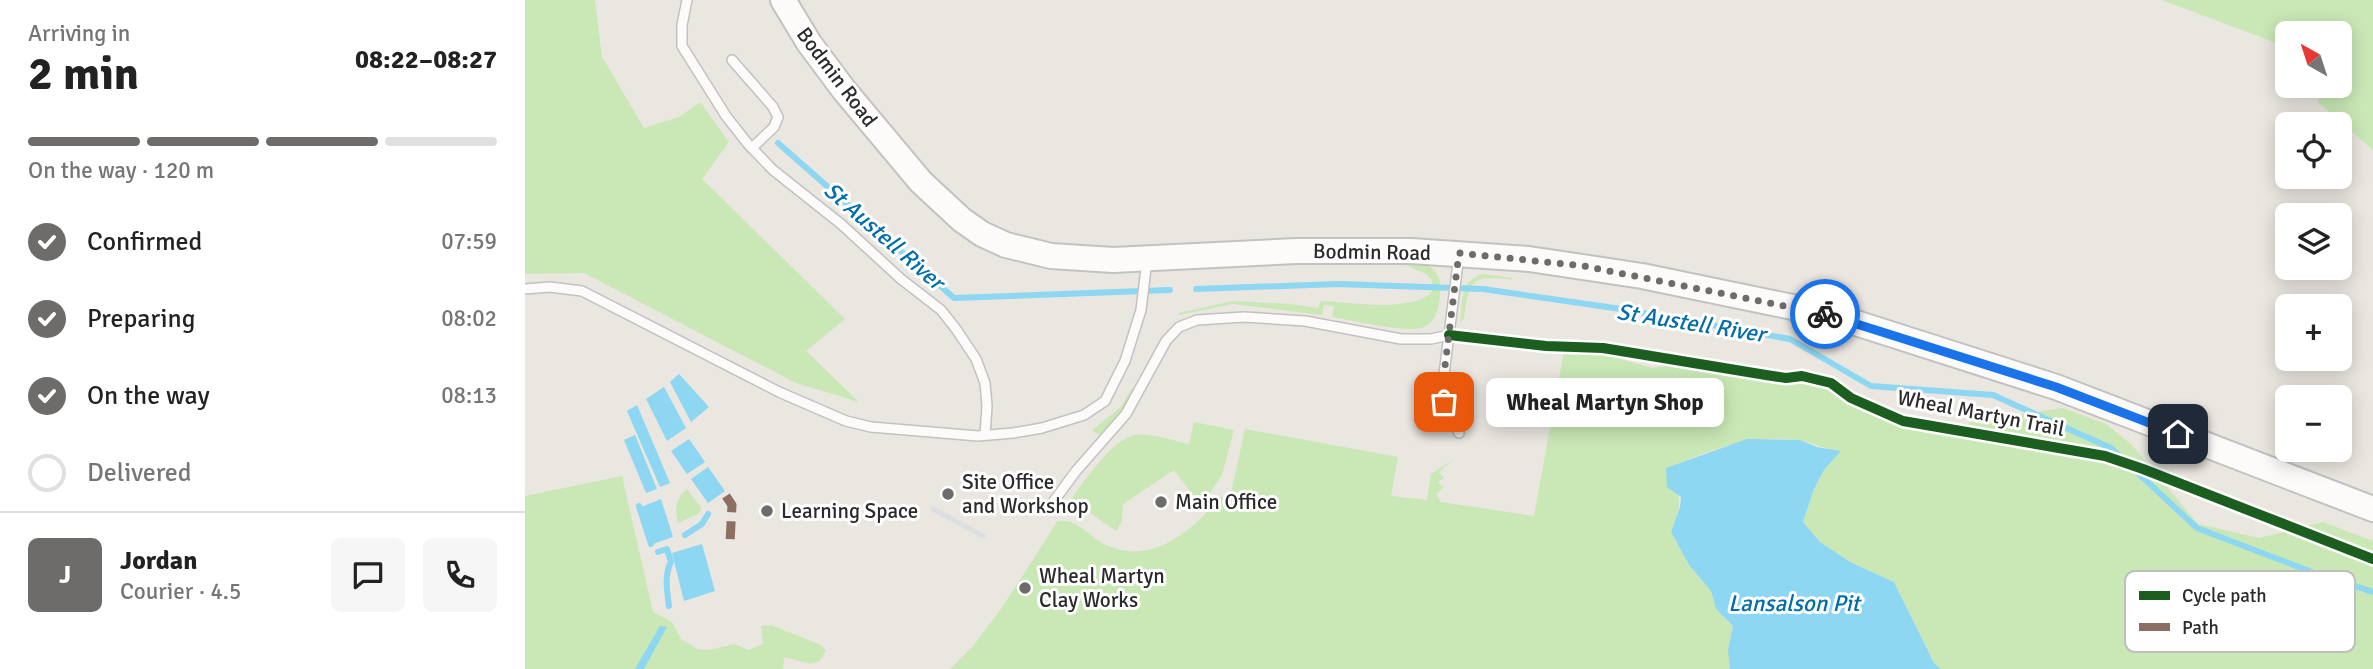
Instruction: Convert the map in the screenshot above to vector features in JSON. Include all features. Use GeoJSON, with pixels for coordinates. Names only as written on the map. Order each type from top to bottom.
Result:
{"type":"FeatureCollection","features":[{"type":"Feature","properties":{"kind":"main road","name":"Bodmin Road"},"geometry":{"type":"LineString","coordinates":[[783,0],[809,43],[874,128],[921,182],[962,220],[982,234],[1027,251],[1146,268],[1347,250],[1458,261],[1584,266],[1831,315],[2056,387],[2373,509]]}},
{"type":"Feature","properties":{"kind":"lane"},"geometry":{"type":"LineString","coordinates":[[687,0],[682,24],[682,46],[726,116],[752,148],[773,170],[842,224],[901,279],[941,310],[956,329],[976,359],[985,383],[985,435]]}},
{"type":"Feature","properties":{"kind":"lane"},"geometry":{"type":"LineString","coordinates":[[732,60],[773,107],[778,117],[774,127],[752,148]]}},
{"type":"Feature","properties":{"kind":"lane"},"geometry":{"type":"LineString","coordinates":[[1458,261],[1442,390],[1444,402],[1459,433]]}},
{"type":"Feature","properties":{"kind":"lane"},"geometry":{"type":"LineString","coordinates":[[525,289],[550,287],[582,291],[779,392],[846,421],[871,428],[985,435],[1042,428],[1084,415],[1105,401],[1125,361],[1142,310],[1146,268]]}},
{"type":"Feature","properties":{"kind":"lane"},"geometry":{"type":"LineString","coordinates":[[1051,505],[1076,471],[1126,414],[1166,341],[1179,327],[1197,320],[1244,317],[1305,321],[1401,339],[1431,339],[1449,335]]}},
{"type":"Feature","properties":{"kind":"green space"},"geometry":{"type":"Polygon","coordinates":[[[525,0],[595,0],[602,57],[644,128],[679,117],[700,102],[729,142],[702,179],[845,319],[806,351],[859,402],[796,383],[584,273],[525,274],[525,0]]]}},
{"type":"Feature","properties":{"kind":"green space"},"geometry":{"type":"Polygon","coordinates":[[[2162,0],[2373,0],[2373,150],[2352,132],[2352,112],[2329,112],[2318,102],[2319,98],[2352,98],[2352,21],[2275,21],[2275,42],[2162,0]]]}},
{"type":"Feature","properties":{"kind":"green space"},"geometry":{"type":"Polygon","coordinates":[[[1399,262],[1429,266],[1439,279],[1438,309],[1432,321],[1424,327],[1393,328],[1332,317],[1334,306],[1324,305],[1322,315],[1233,304],[1179,315],[1233,301],[1318,308],[1321,301],[1379,305],[1410,302],[1432,292],[1432,280],[1426,274],[1399,262]]]}},
{"type":"Feature","properties":{"kind":"green space"},"geometry":{"type":"Polygon","coordinates":[[[1483,274],[1512,280],[1488,278],[1475,283],[1468,296],[1464,319],[1460,322],[1466,287],[1475,277],[1483,274]]]}},
{"type":"Feature","properties":{"kind":"green space"},"geometry":{"type":"Polygon","coordinates":[[[1564,351],[1611,356],[1652,368],[1689,362],[1766,375],[1802,376],[1831,383],[1903,421],[1956,428],[1975,421],[2063,408],[2106,424],[2132,445],[2198,524],[2259,538],[2323,522],[2373,541],[2373,669],[1941,669],[1934,663],[1894,582],[1852,563],[1820,542],[1803,522],[1814,489],[1824,470],[1840,452],[1803,441],[1763,439],[1730,445],[1666,469],[1679,500],[1671,533],[1689,565],[1711,591],[1716,609],[1733,626],[1729,650],[1730,669],[950,669],[973,646],[1001,609],[1057,522],[1069,521],[1104,544],[1121,550],[1138,551],[1169,542],[1197,522],[1220,497],[1230,497],[1245,429],[1398,457],[1391,496],[1427,500],[1431,474],[1454,459],[1439,472],[1444,478],[1438,482],[1443,488],[1436,494],[1441,502],[1534,516],[1564,351]]]}},
{"type":"Feature","properties":{"kind":"green space"},"geometry":{"type":"Polygon","coordinates":[[[1131,389],[1134,389],[1131,403],[1117,421],[1101,436],[1092,430],[1121,407],[1131,389]]]}},
{"type":"Feature","properties":{"kind":"green space"},"geometry":{"type":"Polygon","coordinates":[[[1194,422],[1234,430],[1222,475],[1201,506],[1174,470],[1123,504],[1122,521],[1116,531],[1089,512],[1068,505],[1098,464],[1117,444],[1135,435],[1148,435],[1189,444],[1194,422]]]}},
{"type":"Feature","properties":{"kind":"green space"},"geometry":{"type":"Polygon","coordinates":[[[622,476],[653,612],[672,622],[681,639],[698,649],[710,650],[734,644],[749,650],[763,644],[761,626],[771,625],[821,645],[826,650],[820,661],[810,664],[784,657],[783,669],[525,669],[525,496],[622,476]]]}},
{"type":"Feature","properties":{"kind":"green space"},"geometry":{"type":"Polygon","coordinates":[[[687,489],[702,509],[698,514],[678,523],[677,504],[687,489]]]}},
{"type":"Feature","properties":{"kind":"water"},"geometry":{"type":"Polygon","coordinates":[[[679,374],[709,407],[691,422],[670,382],[679,374]]]}},
{"type":"Feature","properties":{"kind":"water"},"geometry":{"type":"Polygon","coordinates":[[[664,387],[686,428],[667,441],[646,399],[664,387]]]}},
{"type":"Feature","properties":{"kind":"water"},"geometry":{"type":"Polygon","coordinates":[[[637,405],[670,483],[660,487],[627,411],[637,405]]]}},
{"type":"Feature","properties":{"kind":"water"},"geometry":{"type":"Polygon","coordinates":[[[635,435],[657,489],[646,493],[624,440],[635,435]]]}},
{"type":"Feature","properties":{"kind":"water"},"geometry":{"type":"Polygon","coordinates":[[[689,439],[705,462],[687,474],[671,451],[689,439]]]}},
{"type":"Feature","properties":{"kind":"water","name":"Lansalson Pit"},"geometry":{"type":"Polygon","coordinates":[[[1747,439],[1800,440],[1817,447],[1841,451],[1824,470],[1814,489],[1803,522],[1820,542],[1852,563],[1894,582],[1934,663],[1941,669],[1730,669],[1728,650],[1733,626],[1716,609],[1711,591],[1689,565],[1671,532],[1681,497],[1667,487],[1666,468],[1747,439]]]}},
{"type":"Feature","properties":{"kind":"water"},"geometry":{"type":"Polygon","coordinates":[[[708,467],[725,491],[708,503],[691,479],[708,467]]]}},
{"type":"Feature","properties":{"kind":"water"},"geometry":{"type":"Polygon","coordinates":[[[661,499],[673,537],[653,544],[641,507],[661,499]]]}},
{"type":"Feature","properties":{"kind":"water"},"geometry":{"type":"Polygon","coordinates":[[[702,544],[715,591],[684,601],[672,553],[702,544]]]}},
{"type":"Feature","properties":{"kind":"water"},"geometry":{"type":"Polygon","coordinates":[[[660,626],[667,627],[644,669],[635,669],[660,626]]]}},
{"type":"Feature","properties":{"kind":"waterway","name":"St Austell River"},"geometry":{"type":"LineString","coordinates":[[778,143],[954,298],[1170,290]]}},
{"type":"Feature","properties":{"kind":"waterway","name":"St Austell River"},"geometry":{"type":"LineString","coordinates":[[1196,289],[1338,284],[1483,289],[1621,309],[1790,339],[1871,386],[1993,395],[2111,448],[2197,528],[2309,571]]}},
{"type":"Feature","properties":{"kind":"waterway"},"geometry":{"type":"LineString","coordinates":[[639,506],[651,544]]}},
{"type":"Feature","properties":{"kind":"waterway"},"geometry":{"type":"LineString","coordinates":[[685,535],[702,524],[708,514]]}},
{"type":"Feature","properties":{"kind":"waterway"},"geometry":{"type":"LineString","coordinates":[[658,552],[667,549],[671,562],[667,578],[669,606]]}},
{"type":"Feature","properties":{"kind":"waterway","name":"St Austell River"},"geometry":{"type":"LineString","coordinates":[[2355,586],[2373,592]]}},
{"type":"Feature","properties":{"kind":"railway"},"geometry":{"type":"LineString","coordinates":[[933,509],[983,536]]}},
{"type":"Feature","properties":{"kind":"marked path"},"geometry":{"type":"LineString","coordinates":[[726,496],[732,505],[730,543],[733,544]]}},
{"type":"Feature","properties":{"kind":"cycle path","name":"Wheal Martyn Trail"},"geometry":{"type":"LineString","coordinates":[[1449,335],[1546,346],[1603,348],[1786,378],[1802,376],[1831,383],[1851,398],[1903,421],[2105,456],[2373,559]]}},
{"type":"Feature","properties":{"kind":"way so far"},"geometry":{"type":"LineString","coordinates":[[1444,402],[1442,390],[1459,253],[1584,266],[1825,314]]}},
{"type":"Feature","properties":{"kind":"place","name":"Wheal Martyn Shop"},"geometry":{"type":"Point","coordinates":[1444,402]}},
{"type":"Feature","properties":{"kind":"place","name":"Site Office and Workshop"},"geometry":{"type":"Point","coordinates":[948,494]}},
{"type":"Feature","properties":{"kind":"place","name":"Main Office"},"geometry":{"type":"Point","coordinates":[1161,502]}},
{"type":"Feature","properties":{"kind":"place","name":"Learning Space"},"geometry":{"type":"Point","coordinates":[767,511]}},
{"type":"Feature","properties":{"kind":"place","name":"Wheal Martyn Clay Works"},"geometry":{"type":"Point","coordinates":[1025,588]}},
{"type":"Feature","properties":{"kind":"route"},"geometry":{"type":"LineString","coordinates":[[1825,314],[2056,387],[2178,434]]}}]}
